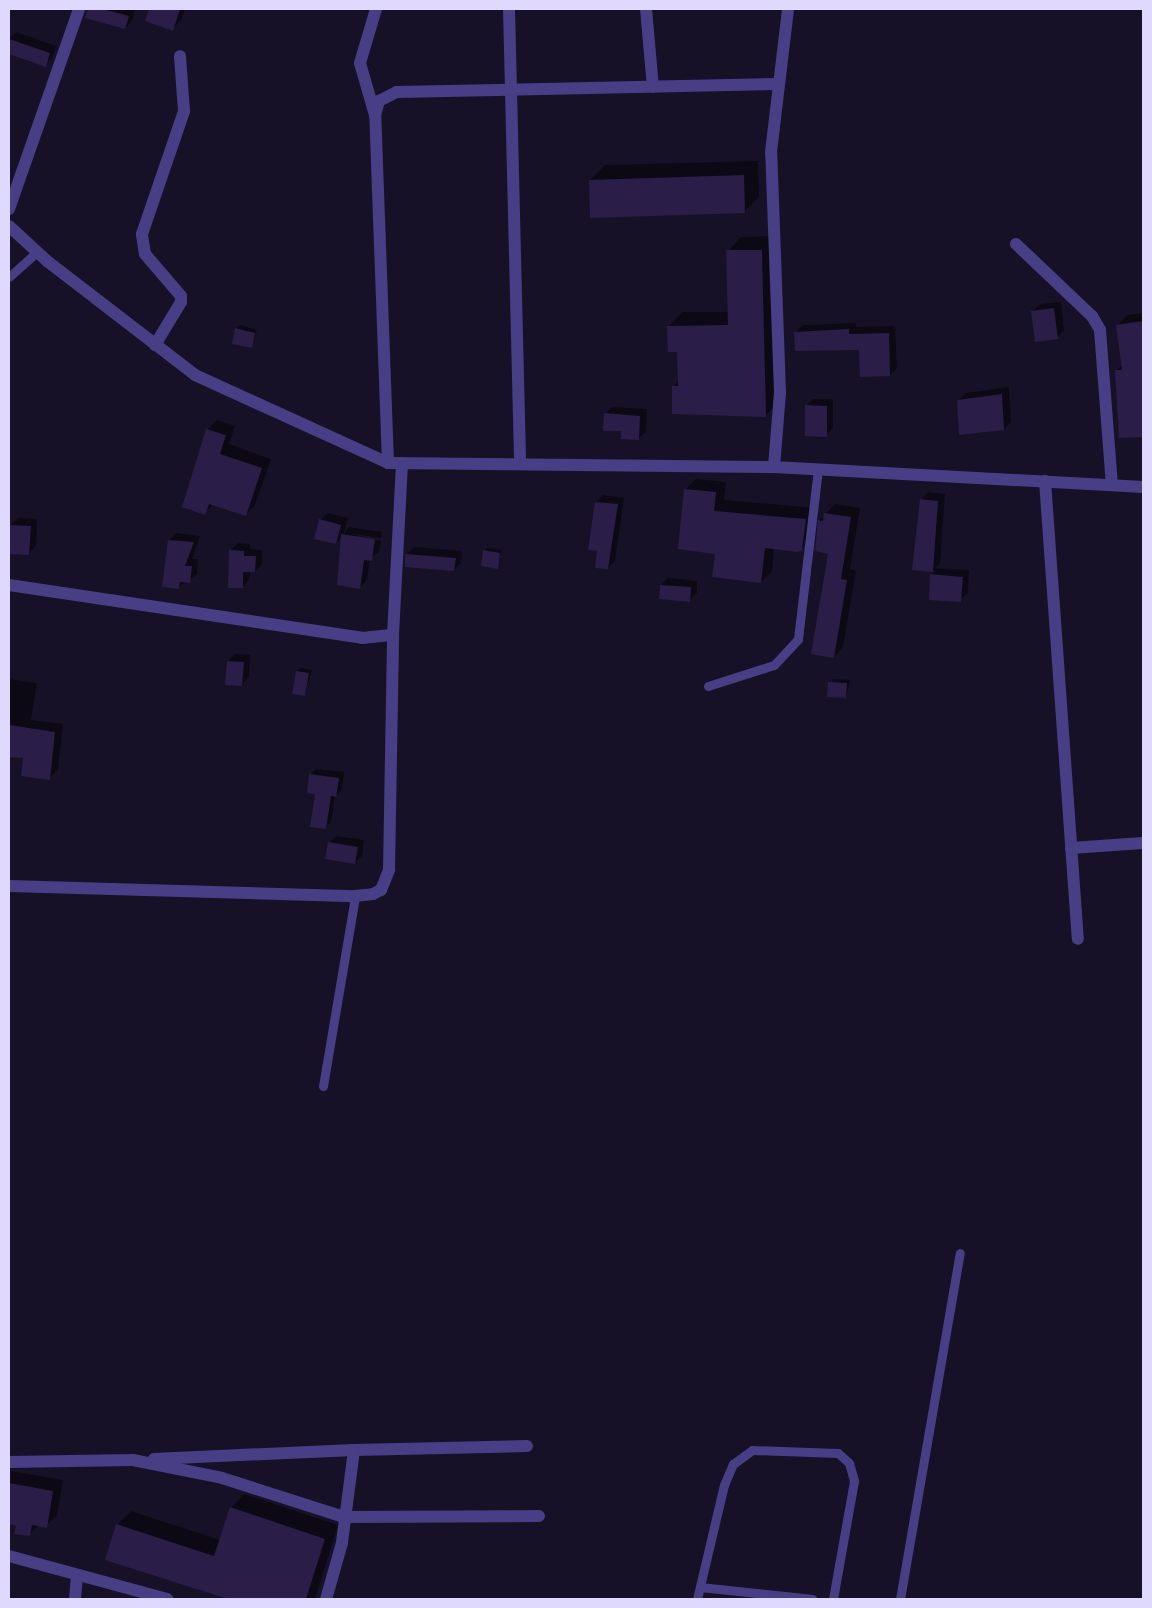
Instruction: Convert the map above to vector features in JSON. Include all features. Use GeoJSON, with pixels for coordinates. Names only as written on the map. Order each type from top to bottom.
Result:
{"type":"FeatureCollection","features":[{"type":"Feature","properties":{"kind":"street"},"geometry":{"type":"LineString","coordinates":[[9,208],[79,9]]}},
{"type":"Feature","properties":{"kind":"street"},"geometry":{"type":"LineString","coordinates":[[376,9],[360,63],[375,115],[388,463]]}},
{"type":"Feature","properties":{"kind":"street"},"geometry":{"type":"LineString","coordinates":[[508,9],[513,92],[520,464]]}},
{"type":"Feature","properties":{"kind":"street"},"geometry":{"type":"LineString","coordinates":[[646,9],[653,87]]}},
{"type":"Feature","properties":{"kind":"street"},"geometry":{"type":"LineString","coordinates":[[774,467],[780,392],[771,152],[788,9]]}},
{"type":"Feature","properties":{"kind":"street"},"geometry":{"type":"LineString","coordinates":[[155,345],[181,302],[181,296],[145,254],[142,234],[184,111],[180,56]]}},
{"type":"Feature","properties":{"kind":"street"},"geometry":{"type":"LineString","coordinates":[[375,115],[379,101],[397,92],[513,92],[779,84]]}},
{"type":"Feature","properties":{"kind":"street"},"geometry":{"type":"LineString","coordinates":[[9,226],[37,252],[195,375],[388,463],[818,468],[1143,487]]}},
{"type":"Feature","properties":{"kind":"street"},"geometry":{"type":"LineString","coordinates":[[1016,244],[1092,316],[1100,330],[1112,485]]}},
{"type":"Feature","properties":{"kind":"street"},"geometry":{"type":"LineString","coordinates":[[9,886],[354,896],[373,894],[381,890],[389,870],[393,635],[402,463]]}},
{"type":"Feature","properties":{"kind":"street"},"geometry":{"type":"LineString","coordinates":[[1045,481],[1078,939]]}},
{"type":"Feature","properties":{"kind":"street"},"geometry":{"type":"LineString","coordinates":[[9,585],[362,638],[393,635]]}},
{"type":"Feature","properties":{"kind":"street"},"geometry":{"type":"LineString","coordinates":[[1072,848],[1143,843]]}},
{"type":"Feature","properties":{"kind":"street"},"geometry":{"type":"LineString","coordinates":[[9,1462],[133,1460],[354,1450],[527,1446]]}},
{"type":"Feature","properties":{"kind":"street"},"geometry":{"type":"LineString","coordinates":[[326,1599],[342,1543],[354,1450]]}},
{"type":"Feature","properties":{"kind":"street"},"geometry":{"type":"LineString","coordinates":[[133,1460],[222,1478],[344,1517],[539,1516]]}},
{"type":"Feature","properties":{"kind":"street"},"geometry":{"type":"LineString","coordinates":[[9,1556],[167,1599]]}},
{"type":"Feature","properties":{"kind":"street"},"geometry":{"type":"LineString","coordinates":[[75,1599],[77,1576]]}},
{"type":"Feature","properties":{"kind":"lane"},"geometry":{"type":"LineString","coordinates":[[9,277],[37,252]]}},
{"type":"Feature","properties":{"kind":"lane"},"geometry":{"type":"LineString","coordinates":[[708,686],[774,665],[798,639],[818,468]]}},
{"type":"Feature","properties":{"kind":"lane"},"geometry":{"type":"LineString","coordinates":[[324,1086],[354,896]]}},
{"type":"Feature","properties":{"kind":"lane"},"geometry":{"type":"LineString","coordinates":[[900,1599],[960,1253]]}},
{"type":"Feature","properties":{"kind":"lane"},"geometry":{"type":"LineString","coordinates":[[697,1599],[724,1485],[733,1464],[752,1450],[838,1454],[849,1463],[854,1481],[833,1599]]}},
{"type":"Feature","properties":{"kind":"lane"},"geometry":{"type":"LineString","coordinates":[[700,1587],[812,1599]]}},
{"type":"Feature","properties":{"kind":"building"},"geometry":{"type":"Polygon","coordinates":[[[87,9],[102,9],[129,16],[125,29],[85,18],[87,9]]]}},
{"type":"Feature","properties":{"kind":"building"},"geometry":{"type":"Polygon","coordinates":[[[149,9],[180,9],[173,31],[145,21],[149,9]]]}},
{"type":"Feature","properties":{"kind":"building"},"geometry":{"type":"Polygon","coordinates":[[[9,39],[50,53],[46,67],[9,54],[9,39]]]}},
{"type":"Feature","properties":{"kind":"building"},"geometry":{"type":"Polygon","coordinates":[[[744,175],[745,213],[590,218],[589,180],[744,175]]]}},
{"type":"Feature","properties":{"kind":"building"},"geometry":{"type":"Polygon","coordinates":[[[726,250],[762,250],[766,417],[672,414],[672,386],[678,386],[677,352],[668,352],[667,326],[728,325],[726,250]]]}},
{"type":"Feature","properties":{"kind":"building"},"geometry":{"type":"Polygon","coordinates":[[[1054,308],[1058,339],[1035,342],[1031,311],[1054,308]]]}},
{"type":"Feature","properties":{"kind":"building"},"geometry":{"type":"Polygon","coordinates":[[[1143,321],[1143,437],[1119,438],[1115,370],[1122,370],[1116,325],[1143,321]]]}},
{"type":"Feature","properties":{"kind":"building"},"geometry":{"type":"Polygon","coordinates":[[[235,328],[255,333],[252,348],[232,344],[235,328]]]}},
{"type":"Feature","properties":{"kind":"building"},"geometry":{"type":"Polygon","coordinates":[[[849,329],[849,334],[889,333],[890,376],[860,377],[859,350],[795,351],[794,332],[849,329]]]}},
{"type":"Feature","properties":{"kind":"building"},"geometry":{"type":"Polygon","coordinates":[[[1002,394],[1004,430],[959,435],[957,400],[1002,394]]]}},
{"type":"Feature","properties":{"kind":"building"},"geometry":{"type":"Polygon","coordinates":[[[805,405],[827,406],[827,437],[805,436],[805,405]]]}},
{"type":"Feature","properties":{"kind":"building"},"geometry":{"type":"Polygon","coordinates":[[[604,413],[640,416],[639,440],[621,439],[621,431],[603,431],[604,413]]]}},
{"type":"Feature","properties":{"kind":"building"},"geometry":{"type":"Polygon","coordinates":[[[206,429],[226,435],[220,454],[262,468],[246,516],[209,504],[205,515],[182,507],[206,429]]]}},
{"type":"Feature","properties":{"kind":"building"},"geometry":{"type":"Polygon","coordinates":[[[684,489],[716,492],[714,511],[806,519],[802,550],[798,552],[765,548],[761,583],[712,577],[715,554],[678,549],[684,489]]]}},
{"type":"Feature","properties":{"kind":"building"},"geometry":{"type":"Polygon","coordinates":[[[920,499],[938,501],[933,572],[912,570],[920,499]]]}},
{"type":"Feature","properties":{"kind":"building"},"geometry":{"type":"Polygon","coordinates":[[[595,502],[618,504],[608,569],[595,568],[597,551],[588,550],[595,502]]]}},
{"type":"Feature","properties":{"kind":"building"},"geometry":{"type":"Polygon","coordinates":[[[824,513],[851,517],[841,579],[847,580],[834,658],[811,654],[828,554],[815,551],[818,520],[823,521],[824,513]]]}},
{"type":"Feature","properties":{"kind":"building"},"geometry":{"type":"Polygon","coordinates":[[[319,519],[341,525],[336,544],[314,539],[319,519]]]}},
{"type":"Feature","properties":{"kind":"building"},"geometry":{"type":"Polygon","coordinates":[[[10,525],[31,526],[29,555],[9,554],[10,525]]]}},
{"type":"Feature","properties":{"kind":"building"},"geometry":{"type":"Polygon","coordinates":[[[341,534],[375,539],[372,561],[364,560],[360,589],[337,585],[341,534]]]}},
{"type":"Feature","properties":{"kind":"building"},"geometry":{"type":"Polygon","coordinates":[[[168,540],[194,542],[185,566],[192,566],[190,583],[180,582],[179,589],[162,587],[168,540]]]}},
{"type":"Feature","properties":{"kind":"building"},"geometry":{"type":"Polygon","coordinates":[[[229,550],[244,551],[244,556],[256,556],[255,572],[243,572],[243,588],[228,588],[229,550]]]}},
{"type":"Feature","properties":{"kind":"building"},"geometry":{"type":"Polygon","coordinates":[[[483,550],[500,553],[498,569],[481,566],[483,550]]]}},
{"type":"Feature","properties":{"kind":"building"},"geometry":{"type":"Polygon","coordinates":[[[405,554],[456,558],[454,571],[405,567],[405,554]]]}},
{"type":"Feature","properties":{"kind":"building"},"geometry":{"type":"Polygon","coordinates":[[[930,574],[963,577],[961,602],[929,600],[930,574]]]}},
{"type":"Feature","properties":{"kind":"building"},"geometry":{"type":"Polygon","coordinates":[[[660,585],[691,587],[690,602],[659,599],[660,585]]]}},
{"type":"Feature","properties":{"kind":"building"},"geometry":{"type":"Polygon","coordinates":[[[227,661],[244,662],[242,686],[225,685],[227,661]]]}},
{"type":"Feature","properties":{"kind":"building"},"geometry":{"type":"Polygon","coordinates":[[[296,671],[309,673],[305,696],[292,694],[296,671]]]}},
{"type":"Feature","properties":{"kind":"building"},"geometry":{"type":"Polygon","coordinates":[[[828,682],[847,683],[846,698],[827,697],[828,682]]]}},
{"type":"Feature","properties":{"kind":"building"},"geometry":{"type":"Polygon","coordinates":[[[9,725],[55,732],[50,780],[21,776],[23,758],[9,757],[9,725]]]}},
{"type":"Feature","properties":{"kind":"building"},"geometry":{"type":"Polygon","coordinates":[[[309,774],[339,778],[336,797],[331,796],[326,829],[310,827],[315,794],[307,793],[309,774]]]}},
{"type":"Feature","properties":{"kind":"building"},"geometry":{"type":"Polygon","coordinates":[[[328,842],[358,847],[355,864],[325,859],[328,842]]]}},
{"type":"Feature","properties":{"kind":"building"},"geometry":{"type":"Polygon","coordinates":[[[9,1483],[53,1491],[47,1528],[32,1525],[30,1536],[14,1534],[16,1526],[9,1524],[9,1483]]]}},
{"type":"Feature","properties":{"kind":"building"},"geometry":{"type":"Polygon","coordinates":[[[230,1507],[325,1539],[306,1599],[228,1599],[105,1560],[116,1524],[214,1556],[230,1507]]]}}]}
